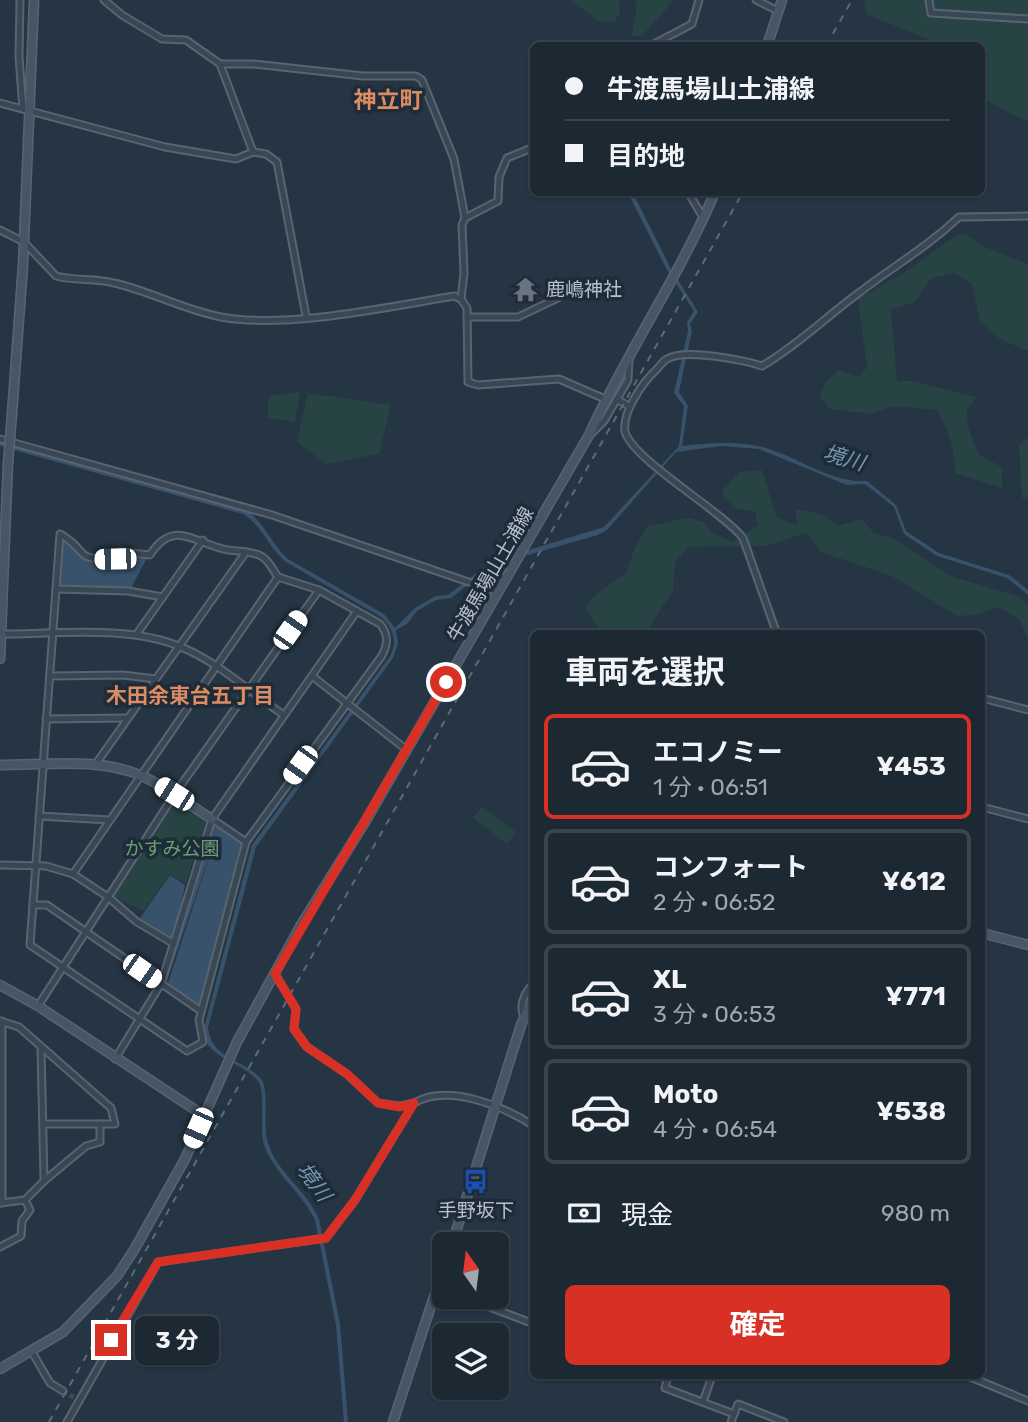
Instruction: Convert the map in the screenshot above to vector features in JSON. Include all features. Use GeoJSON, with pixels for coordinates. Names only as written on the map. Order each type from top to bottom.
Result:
{"type":"FeatureCollection","features":[{"type":"Feature","properties":{"kind":"street"},"geometry":{"type":"LineString","coordinates":[[20,0],[19,57],[26,110]]}},
{"type":"Feature","properties":{"kind":"street"},"geometry":{"type":"LineString","coordinates":[[0,659],[9,463],[24,242],[26,110],[34,0]]}},
{"type":"Feature","properties":{"kind":"street"},"geometry":{"type":"LineString","coordinates":[[104,0],[122,15],[162,39],[186,40],[220,64],[253,152]]}},
{"type":"Feature","properties":{"kind":"street"},"geometry":{"type":"LineString","coordinates":[[659,42],[692,24],[699,0]]}},
{"type":"Feature","properties":{"kind":"street"},"geometry":{"type":"LineString","coordinates":[[756,0],[778,11]]}},
{"type":"Feature","properties":{"kind":"street"},"geometry":{"type":"LineString","coordinates":[[768,42],[782,0]]}},
{"type":"Feature","properties":{"kind":"street"},"geometry":{"type":"LineString","coordinates":[[929,0],[931,13],[1028,19]]}},
{"type":"Feature","properties":{"kind":"street"},"geometry":{"type":"LineString","coordinates":[[220,64],[254,64],[363,76],[416,76],[429,90],[454,159],[465,218],[462,225],[464,273],[461,299]]}},
{"type":"Feature","properties":{"kind":"street"},"geometry":{"type":"LineString","coordinates":[[0,103],[165,146],[236,159],[253,152],[267,154],[277,162],[306,316]]}},
{"type":"Feature","properties":{"kind":"street"},"geometry":{"type":"LineString","coordinates":[[465,218],[498,201],[499,177],[507,158],[530,149]]}},
{"type":"Feature","properties":{"kind":"street"},"geometry":{"type":"LineString","coordinates":[[690,196],[704,219]]}},
{"type":"Feature","properties":{"kind":"street","name":"牛渡馬場山土浦線"},"geometry":{"type":"LineString","coordinates":[[0,1369],[32,1352],[72,1324],[117,1276],[169,1189],[237,1041],[589,435],[605,399],[704,219],[713,196]]}},
{"type":"Feature","properties":{"kind":"street"},"geometry":{"type":"LineString","coordinates":[[776,630],[743,538],[734,526],[663,474],[627,438],[625,424],[630,408],[652,374],[668,358],[680,355],[738,359],[762,366],[794,347],[859,292],[927,247],[959,217],[1028,216]]}},
{"type":"Feature","properties":{"kind":"street"},"geometry":{"type":"LineString","coordinates":[[0,230],[24,242],[55,276],[137,288],[222,317],[257,320],[306,316],[454,296],[461,299],[467,308],[467,369],[472,385],[558,379],[605,399]]}},
{"type":"Feature","properties":{"kind":"street"},"geometry":{"type":"LineString","coordinates":[[467,317],[518,317],[558,298],[553,282]]}},
{"type":"Feature","properties":{"kind":"street"},"geometry":{"type":"LineString","coordinates":[[589,435],[604,421],[628,380],[629,359]]}},
{"type":"Feature","properties":{"kind":"street"},"geometry":{"type":"LineString","coordinates":[[617,399],[630,408]]}},
{"type":"Feature","properties":{"kind":"street"},"geometry":{"type":"LineString","coordinates":[[0,439],[272,515],[498,592]]}},
{"type":"Feature","properties":{"kind":"street"},"geometry":{"type":"LineString","coordinates":[[60,534],[75,543],[83,557],[88,559],[115,559],[120,552],[150,555],[156,544],[176,535],[191,535],[203,540],[214,547],[246,552],[268,561],[278,577],[319,590],[380,624],[386,633],[387,645],[246,842],[201,1012],[199,1027],[203,1042],[187,1051],[30,945],[60,534]]}},
{"type":"Feature","properties":{"kind":"street"},"geometry":{"type":"LineString","coordinates":[[136,635],[203,540]]}},
{"type":"Feature","properties":{"kind":"street"},"geometry":{"type":"LineString","coordinates":[[95,765],[246,552]]}},
{"type":"Feature","properties":{"kind":"street"},"geometry":{"type":"LineString","coordinates":[[73,874],[278,577]]}},
{"type":"Feature","properties":{"kind":"street"},"geometry":{"type":"LineString","coordinates":[[56,589],[128,591],[163,597]]}},
{"type":"Feature","properties":{"kind":"street"},"geometry":{"type":"LineString","coordinates":[[38,1006],[174,794],[319,590]]}},
{"type":"Feature","properties":{"kind":"street"},"geometry":{"type":"LineString","coordinates":[[115,1059],[161,984],[212,820],[357,611]]}},
{"type":"Feature","properties":{"kind":"street"},"geometry":{"type":"LineString","coordinates":[[1,634],[136,635],[179,646],[215,667],[284,715]]}},
{"type":"Feature","properties":{"kind":"street"},"geometry":{"type":"LineString","coordinates":[[50,676],[156,679]]}},
{"type":"Feature","properties":{"kind":"street"},"geometry":{"type":"LineString","coordinates":[[312,676],[407,750]]}},
{"type":"Feature","properties":{"kind":"street"},"geometry":{"type":"LineString","coordinates":[[985,699],[1028,710]]}},
{"type":"Feature","properties":{"kind":"street"},"geometry":{"type":"LineString","coordinates":[[46,719],[127,718]]}},
{"type":"Feature","properties":{"kind":"street"},"geometry":{"type":"LineString","coordinates":[[0,765],[95,765],[139,775],[174,794],[246,842]]}},
{"type":"Feature","properties":{"kind":"street"},"geometry":{"type":"LineString","coordinates":[[985,808],[1028,819]]}},
{"type":"Feature","properties":{"kind":"street"},"geometry":{"type":"LineString","coordinates":[[39,816],[109,820]]}},
{"type":"Feature","properties":{"kind":"street"},"geometry":{"type":"LineString","coordinates":[[0,865],[36,865],[73,874],[108,897],[137,922],[174,944]]}},
{"type":"Feature","properties":{"kind":"street"},"geometry":{"type":"LineString","coordinates":[[33,905],[47,905],[201,1012]]}},
{"type":"Feature","properties":{"kind":"street"},"geometry":{"type":"LineString","coordinates":[[985,934],[1028,945]]}},
{"type":"Feature","properties":{"kind":"street"},"geometry":{"type":"LineString","coordinates":[[275,974],[296,1009],[294,1029],[307,1047],[347,1074],[378,1103],[400,1107],[432,1096],[496,1105],[530,1124]]}},
{"type":"Feature","properties":{"kind":"street"},"geometry":{"type":"LineString","coordinates":[[0,985],[38,1006],[203,1115]]}},
{"type":"Feature","properties":{"kind":"street"},"geometry":{"type":"LineString","coordinates":[[524,1018],[521,1010],[530,989]]}},
{"type":"Feature","properties":{"kind":"street"},"geometry":{"type":"LineString","coordinates":[[456,1232],[530,1005]]}},
{"type":"Feature","properties":{"kind":"street"},"geometry":{"type":"LineString","coordinates":[[44,1124],[100,1124],[115,1124],[111,1108],[19,1027],[1,1021],[1,1203],[25,1200],[86,1146],[100,1142],[100,1124]]}},
{"type":"Feature","properties":{"kind":"street"},"geometry":{"type":"LineString","coordinates":[[41,1048],[44,1181]]}},
{"type":"Feature","properties":{"kind":"street"},"geometry":{"type":"LineString","coordinates":[[67,1422],[100,1359],[158,1262],[326,1238],[355,1200],[414,1103]]}},
{"type":"Feature","properties":{"kind":"street"},"geometry":{"type":"LineString","coordinates":[[0,1247],[20,1236],[22,1221],[30,1210],[25,1200]]}},
{"type":"Feature","properties":{"kind":"street"},"geometry":{"type":"LineString","coordinates":[[393,1422],[434,1309]]}},
{"type":"Feature","properties":{"kind":"street"},"geometry":{"type":"LineString","coordinates":[[495,1309],[530,1322]]}},
{"type":"Feature","properties":{"kind":"street"},"geometry":{"type":"LineString","coordinates":[[32,1352],[50,1383],[63,1391]]}},
{"type":"Feature","properties":{"kind":"street"},"geometry":{"type":"LineString","coordinates":[[667,1379],[665,1388],[734,1414]]}},
{"type":"Feature","properties":{"kind":"street"},"geometry":{"type":"LineString","coordinates":[[703,1402],[711,1379]]}},
{"type":"Feature","properties":{"kind":"street"},"geometry":{"type":"LineString","coordinates":[[975,1379],[1028,1401]]}},
{"type":"Feature","properties":{"kind":"street"},"geometry":{"type":"LineString","coordinates":[[732,1422],[738,1404],[784,1422]]}},
{"type":"Feature","properties":{"kind":"green space"},"geometry":{"type":"Polygon","coordinates":[[[571,0],[619,0],[620,14],[614,21],[600,22],[571,0]]]}},
{"type":"Feature","properties":{"kind":"green space"},"geometry":{"type":"Polygon","coordinates":[[[634,0],[674,0],[641,37],[632,36],[637,3],[634,0]]]}},
{"type":"Feature","properties":{"kind":"green space"},"geometry":{"type":"Polygon","coordinates":[[[864,0],[1028,0],[1028,122],[985,101],[985,42],[935,42],[866,14],[864,0]]]}},
{"type":"Feature","properties":{"kind":"green space"},"geometry":{"type":"Polygon","coordinates":[[[966,234],[983,246],[1028,264],[1028,351],[1000,339],[980,321],[972,284],[955,273],[930,279],[915,302],[891,310],[897,381],[913,381],[977,397],[967,409],[968,427],[979,455],[1002,467],[1002,488],[955,473],[950,440],[937,410],[893,406],[872,414],[829,409],[820,396],[825,383],[839,370],[859,377],[867,367],[858,299],[905,272],[957,235],[966,234]]]}},
{"type":"Feature","properties":{"kind":"green space"},"geometry":{"type":"Polygon","coordinates":[[[300,392],[295,422],[267,418],[269,396],[300,392]]]}},
{"type":"Feature","properties":{"kind":"green space"},"geometry":{"type":"Polygon","coordinates":[[[308,393],[391,405],[379,454],[326,464],[297,442],[308,393]]]}},
{"type":"Feature","properties":{"kind":"green space"},"geometry":{"type":"Polygon","coordinates":[[[1028,437],[1028,500],[1022,498],[1019,445],[1028,437]]]}},
{"type":"Feature","properties":{"kind":"green space"},"geometry":{"type":"Polygon","coordinates":[[[762,470],[777,518],[797,525],[795,509],[822,514],[837,526],[862,519],[874,533],[893,538],[950,576],[1018,596],[1028,604],[1028,640],[1020,620],[999,607],[976,615],[957,616],[892,576],[821,552],[806,533],[767,546],[689,547],[675,561],[673,591],[647,630],[600,630],[585,608],[594,596],[626,573],[647,526],[688,518],[704,522],[712,533],[733,542],[758,525],[755,512],[736,508],[723,496],[722,491],[739,472],[762,470]]]}},
{"type":"Feature","properties":{"kind":"green space","name":"かすみ公園"},"geometry":{"type":"Polygon","coordinates":[[[174,801],[206,822],[186,883],[169,874],[144,911],[112,896],[174,801]]]}},
{"type":"Feature","properties":{"kind":"green space"},"geometry":{"type":"Polygon","coordinates":[[[482,806],[516,832],[507,844],[473,818],[482,806]]]}},
{"type":"Feature","properties":{"kind":"water"},"geometry":{"type":"Polygon","coordinates":[[[630,196],[634,196],[670,267],[698,312],[690,324],[692,331],[679,392],[688,406],[682,446],[739,443],[758,446],[838,478],[867,481],[896,505],[906,531],[939,553],[1009,575],[1028,590],[1028,595],[1007,578],[937,556],[904,534],[894,507],[865,484],[847,485],[759,449],[721,446],[676,452],[607,530],[598,535],[493,565],[451,598],[436,600],[417,611],[407,624],[396,630],[398,644],[393,658],[256,847],[208,1028],[215,1047],[254,1072],[264,1084],[266,1136],[272,1154],[319,1219],[340,1324],[348,1422],[344,1422],[336,1325],[315,1220],[274,1165],[264,1145],[262,1093],[258,1081],[249,1072],[214,1051],[208,1045],[204,1028],[252,845],[390,656],[394,645],[393,635],[381,617],[286,562],[256,525],[243,514],[0,446],[0,442],[246,510],[288,559],[384,614],[395,628],[415,608],[436,596],[448,595],[492,561],[604,527],[679,446],[684,406],[674,393],[688,331],[687,322],[694,311],[667,270],[630,196]]]}},
{"type":"Feature","properties":{"kind":"water"},"geometry":{"type":"Polygon","coordinates":[[[61,536],[88,561],[115,561],[120,554],[148,556],[130,590],[58,587],[61,536]]]}},
{"type":"Feature","properties":{"kind":"water"},"geometry":{"type":"Polygon","coordinates":[[[212,821],[244,843],[201,1009],[163,984],[212,821]],[[217,834],[166,983],[196,1003],[168,983],[217,834]]]}},
{"type":"Feature","properties":{"kind":"water"},"geometry":{"type":"Polygon","coordinates":[[[170,875],[185,885],[174,942],[138,921],[170,875]]]}},
{"type":"Feature","properties":{"kind":"tunnel"},"geometry":{"type":"LineString","coordinates":[[63,1391],[75,1398]]}},
{"type":"Feature","properties":{"kind":"railway"},"geometry":{"type":"LineString","coordinates":[[828,42],[852,0]]}},
{"type":"Feature","properties":{"kind":"railway"},"geometry":{"type":"LineString","coordinates":[[49,1422],[741,196]]}},
{"type":"Feature","properties":{"kind":"place","name":"鹿嶋神社"},"geometry":{"type":"Point","coordinates":[526,289]}},
{"type":"Feature","properties":{"kind":"place","name":"手野坂下"},"geometry":{"type":"Point","coordinates":[476,1182]}},
{"type":"Feature","properties":{"kind":"district","name":"神立町"},"geometry":{"type":"Point","coordinates":[388,100]}},
{"type":"Feature","properties":{"kind":"district","name":"木田余東台五丁目"},"geometry":{"type":"Point","coordinates":[190,696]}},
{"type":"Feature","properties":{"kind":"route"},"geometry":{"type":"LineString","coordinates":[[111,1340],[158,1262],[274,1248],[326,1238],[355,1200],[414,1103],[400,1107],[378,1103],[347,1074],[307,1047],[294,1029],[295,1006],[286,996],[275,974],[446,682]]}},
{"type":"Feature","properties":{"kind":"water label","name":"境川"},"geometry":{"type":"Point","coordinates":[844,458]}},
{"type":"Feature","properties":{"kind":"water label","name":"境川"},"geometry":{"type":"Point","coordinates":[314,1182]}}]}
